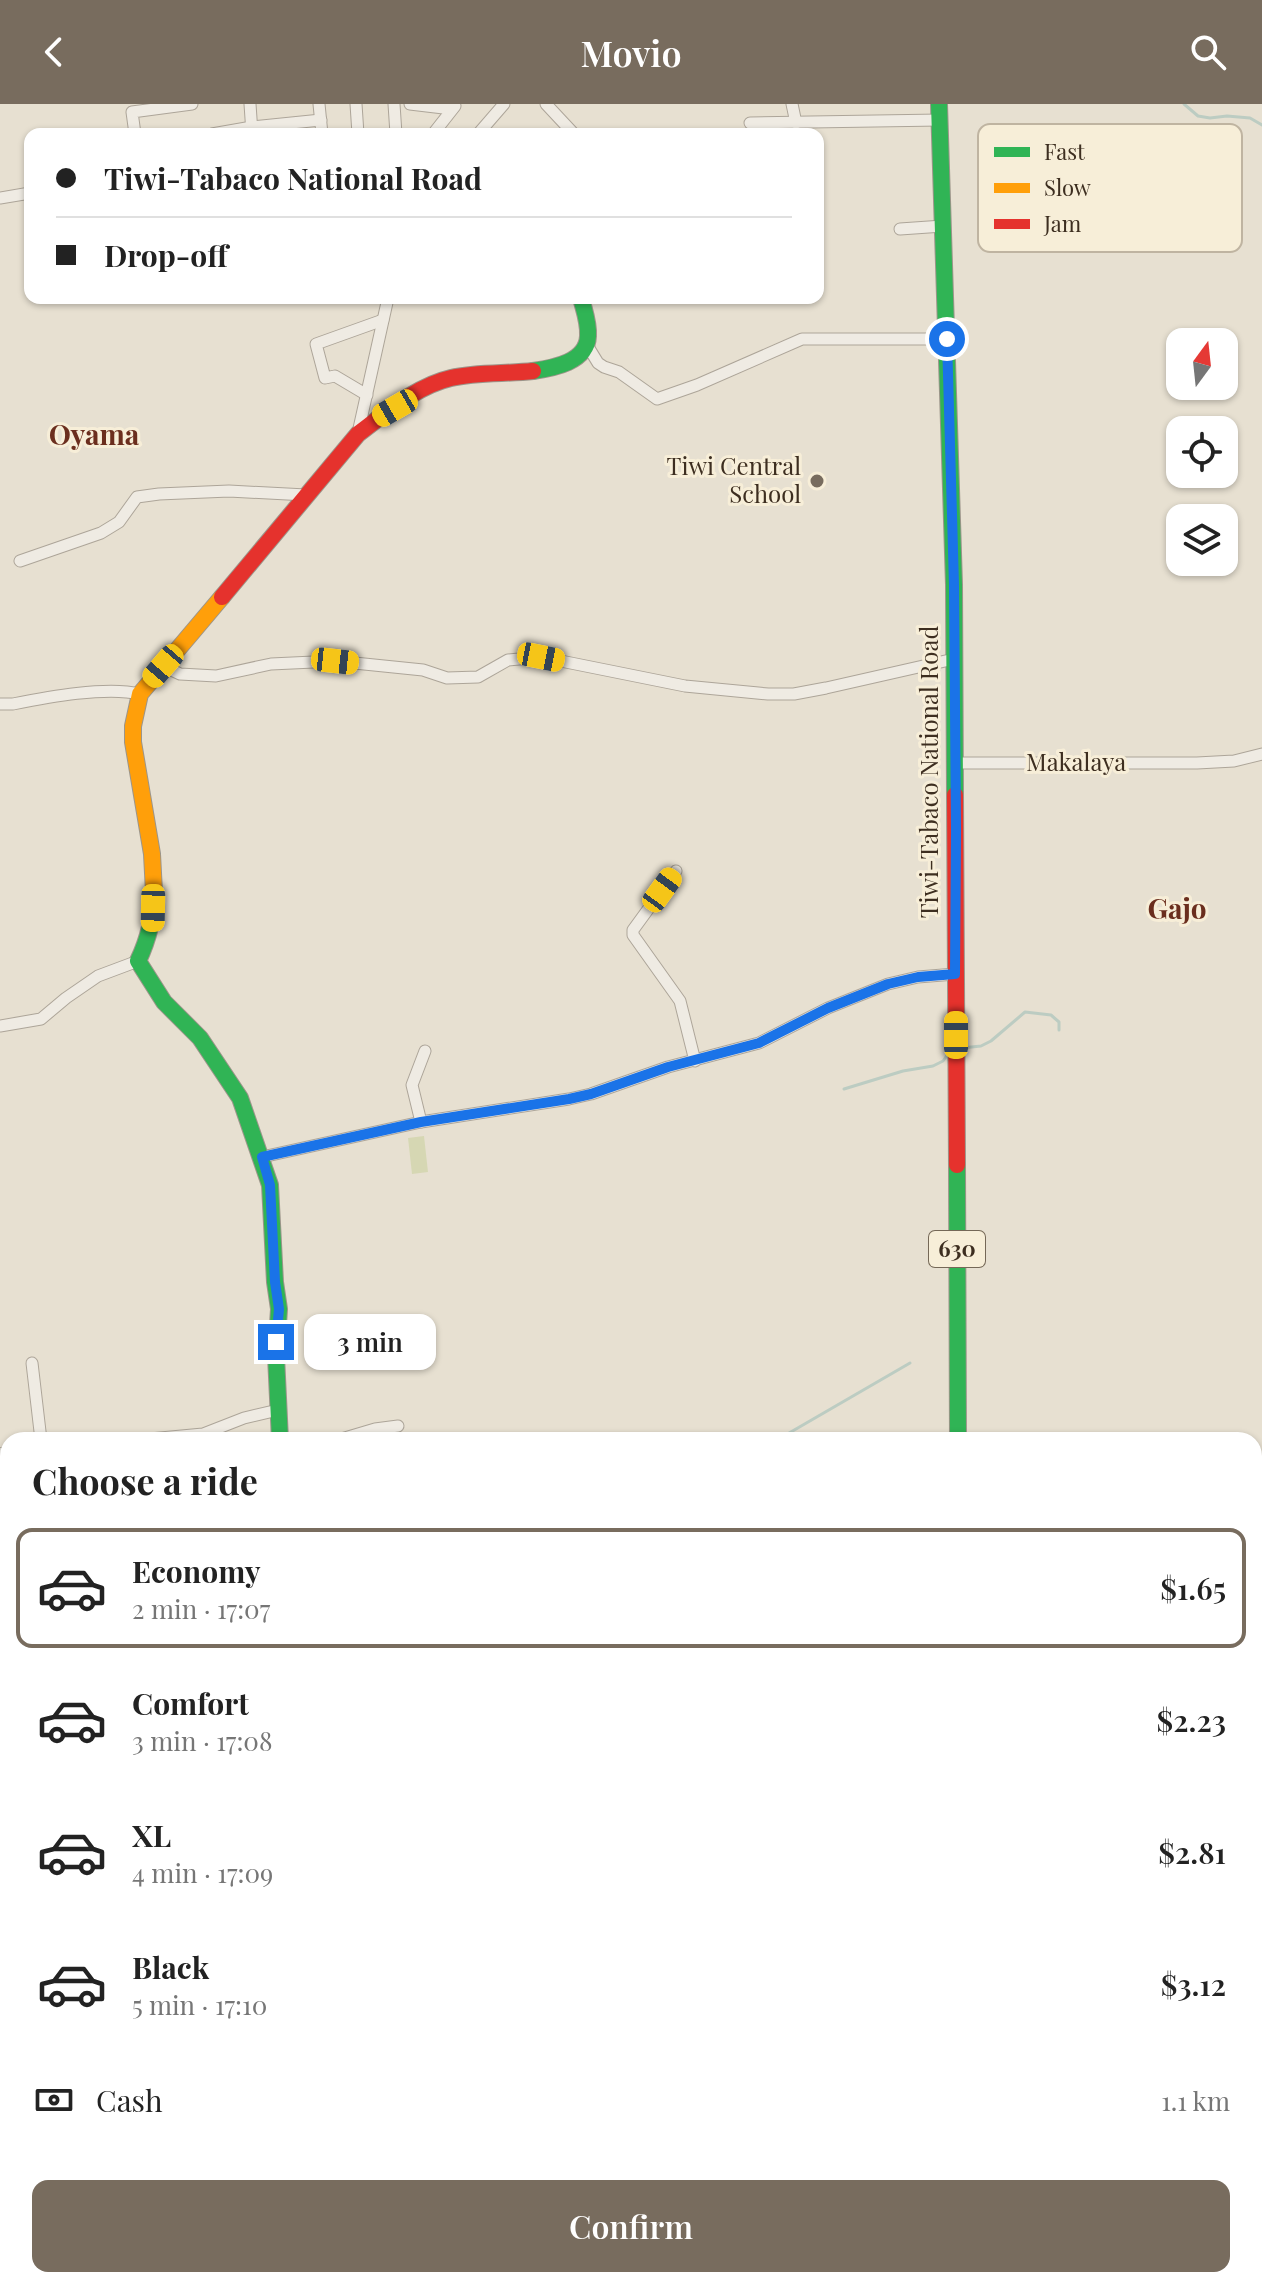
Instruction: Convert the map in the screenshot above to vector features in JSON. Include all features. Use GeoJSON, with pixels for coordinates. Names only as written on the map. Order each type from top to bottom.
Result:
{"type":"FeatureCollection","features":[{"type":"Feature","properties":{"kind":"street"},"geometry":{"type":"LineString","coordinates":[[134,128],[132,112],[192,104]]}},
{"type":"Feature","properties":{"kind":"street"},"geometry":{"type":"LineString","coordinates":[[250,104],[252,128]]}},
{"type":"Feature","properties":{"kind":"street"},"geometry":{"type":"LineString","coordinates":[[319,104],[322,128]]}},
{"type":"Feature","properties":{"kind":"street"},"geometry":{"type":"LineString","coordinates":[[356,104],[358,128]]}},
{"type":"Feature","properties":{"kind":"street"},"geometry":{"type":"LineString","coordinates":[[394,104],[396,128]]}},
{"type":"Feature","properties":{"kind":"street"},"geometry":{"type":"LineString","coordinates":[[410,104],[454,107]]}},
{"type":"Feature","properties":{"kind":"street"},"geometry":{"type":"LineString","coordinates":[[483,128],[504,104]]}},
{"type":"Feature","properties":{"kind":"street"},"geometry":{"type":"LineString","coordinates":[[546,104],[568,128]]}},
{"type":"Feature","properties":{"kind":"street"},"geometry":{"type":"LineString","coordinates":[[792,104],[796,123]]}},
{"type":"Feature","properties":{"kind":"street"},"geometry":{"type":"LineString","coordinates":[[438,128],[454,107]]}},
{"type":"Feature","properties":{"kind":"street"},"geometry":{"type":"LineString","coordinates":[[750,123],[796,123],[939,112]]}},
{"type":"Feature","properties":{"kind":"street","name":"Tiwi-Tabaco National Road"},"geometry":{"type":"LineString","coordinates":[[939,112],[954,659],[958,1432]]}},
{"type":"Feature","properties":{"kind":"street"},"geometry":{"type":"LineString","coordinates":[[266,128],[321,120]]}},
{"type":"Feature","properties":{"kind":"street"},"geometry":{"type":"LineString","coordinates":[[0,198],[24,194]]}},
{"type":"Feature","properties":{"kind":"street"},"geometry":{"type":"LineString","coordinates":[[900,229],[943,226]]}},
{"type":"Feature","properties":{"kind":"street"},"geometry":{"type":"LineString","coordinates":[[358,434],[387,304]]}},
{"type":"Feature","properties":{"kind":"street"},"geometry":{"type":"LineString","coordinates":[[0,1026],[41,1019],[98,976],[138,961],[147,948],[152,931],[155,884],[133,742],[140,694],[358,434],[380,417],[450,378],[523,374],[571,360],[587,345],[589,336],[582,304]]}},
{"type":"Feature","properties":{"kind":"street"},"geometry":{"type":"LineString","coordinates":[[367,395],[335,376],[325,378],[316,344],[383,320]]}},
{"type":"Feature","properties":{"kind":"street"},"geometry":{"type":"LineString","coordinates":[[587,345],[598,363],[619,372],[657,399],[802,339],[947,339]]}},
{"type":"Feature","properties":{"kind":"street"},"geometry":{"type":"LineString","coordinates":[[20,561],[101,533],[119,522],[137,497],[229,491],[306,495]]}},
{"type":"Feature","properties":{"kind":"street"},"geometry":{"type":"LineString","coordinates":[[163,666],[180,674],[216,676],[271,664],[335,661],[423,670],[447,678],[478,677],[508,660],[541,657],[685,686],[794,694],[954,659]]}},
{"type":"Feature","properties":{"kind":"street"},"geometry":{"type":"LineString","coordinates":[[0,704],[91,692],[126,691],[140,694]]}},
{"type":"Feature","properties":{"kind":"street","name":"Makalaya"},"geometry":{"type":"LineString","coordinates":[[955,763],[1197,763],[1234,761],[1262,754]]}},
{"type":"Feature","properties":{"kind":"street"},"geometry":{"type":"LineString","coordinates":[[676,871],[633,930],[633,935],[680,1001],[695,1061]]}},
{"type":"Feature","properties":{"kind":"street"},"geometry":{"type":"LineString","coordinates":[[138,961],[164,1002],[200,1038],[224,1072],[240,1098],[262,1157],[270,1185],[279,1309],[276,1356],[279,1432]]}},
{"type":"Feature","properties":{"kind":"street"},"geometry":{"type":"LineString","coordinates":[[262,1157],[421,1122],[591,1094],[668,1067],[759,1043],[828,1008],[888,984],[918,977],[955,974]]}},
{"type":"Feature","properties":{"kind":"street"},"geometry":{"type":"LineString","coordinates":[[421,1122],[412,1085],[425,1051]]}},
{"type":"Feature","properties":{"kind":"street"},"geometry":{"type":"LineString","coordinates":[[32,1363],[40,1432]]}},
{"type":"Feature","properties":{"kind":"street"},"geometry":{"type":"LineString","coordinates":[[208,1432],[244,1418],[278,1410]]}},
{"type":"Feature","properties":{"kind":"street"},"geometry":{"type":"LineString","coordinates":[[365,1432],[398,1426]]}},
{"type":"Feature","properties":{"kind":"green space"},"geometry":{"type":"Polygon","coordinates":[[[424,1136],[428,1172],[412,1174],[408,1138],[424,1136]]]}},
{"type":"Feature","properties":{"kind":"waterway"},"geometry":{"type":"LineString","coordinates":[[1184,104],[1198,116],[1250,118],[1262,125]]}},
{"type":"Feature","properties":{"kind":"waterway"},"geometry":{"type":"LineString","coordinates":[[962,1048],[981,1046],[991,1041],[1025,1012],[1051,1015],[1059,1022],[1059,1030]]}},
{"type":"Feature","properties":{"kind":"waterway"},"geometry":{"type":"LineString","coordinates":[[844,1089],[903,1071],[933,1066],[948,1054]]}},
{"type":"Feature","properties":{"kind":"waterway"},"geometry":{"type":"LineString","coordinates":[[791,1432],[910,1363]]}},
{"type":"Feature","properties":{"kind":"traffic: fast"},"geometry":{"type":"LineString","coordinates":[[939,104],[954,585],[955,795]]}},
{"type":"Feature","properties":{"kind":"traffic: fast"},"geometry":{"type":"LineString","coordinates":[[533,371],[568,362],[582,352],[588,331],[583,304]]}},
{"type":"Feature","properties":{"kind":"traffic: fast"},"geometry":{"type":"LineString","coordinates":[[154,892],[150,927],[138,961],[164,1002],[200,1038],[240,1098],[270,1185],[279,1309],[276,1356],[280,1432]]}},
{"type":"Feature","properties":{"kind":"traffic: fast"},"geometry":{"type":"LineString","coordinates":[[957,1165],[958,1432]]}},
{"type":"Feature","properties":{"kind":"traffic: slow"},"geometry":{"type":"LineString","coordinates":[[154,892],[152,854],[133,742],[140,694],[222,597]]}},
{"type":"Feature","properties":{"kind":"traffic: jam"},"geometry":{"type":"LineString","coordinates":[[222,597],[358,434],[391,409],[426,387],[451,378],[533,371]]}},
{"type":"Feature","properties":{"kind":"traffic: jam"},"geometry":{"type":"LineString","coordinates":[[955,795],[957,1165]]}},
{"type":"Feature","properties":{"kind":"place","name":"Tiwi Central School"},"geometry":{"type":"Point","coordinates":[817,481]}},
{"type":"Feature","properties":{"kind":"district","name":"Oyama"},"geometry":{"type":"Point","coordinates":[94,435]}},
{"type":"Feature","properties":{"kind":"district","name":"Gajo"},"geometry":{"type":"Point","coordinates":[1177,909]}},
{"type":"Feature","properties":{"kind":"route"},"geometry":{"type":"LineString","coordinates":[[276,1342],[279,1309],[270,1185],[262,1157],[421,1122],[591,1094],[668,1067],[759,1043],[828,1008],[888,984],[918,977],[955,974],[954,585],[947,339]]}}]}
